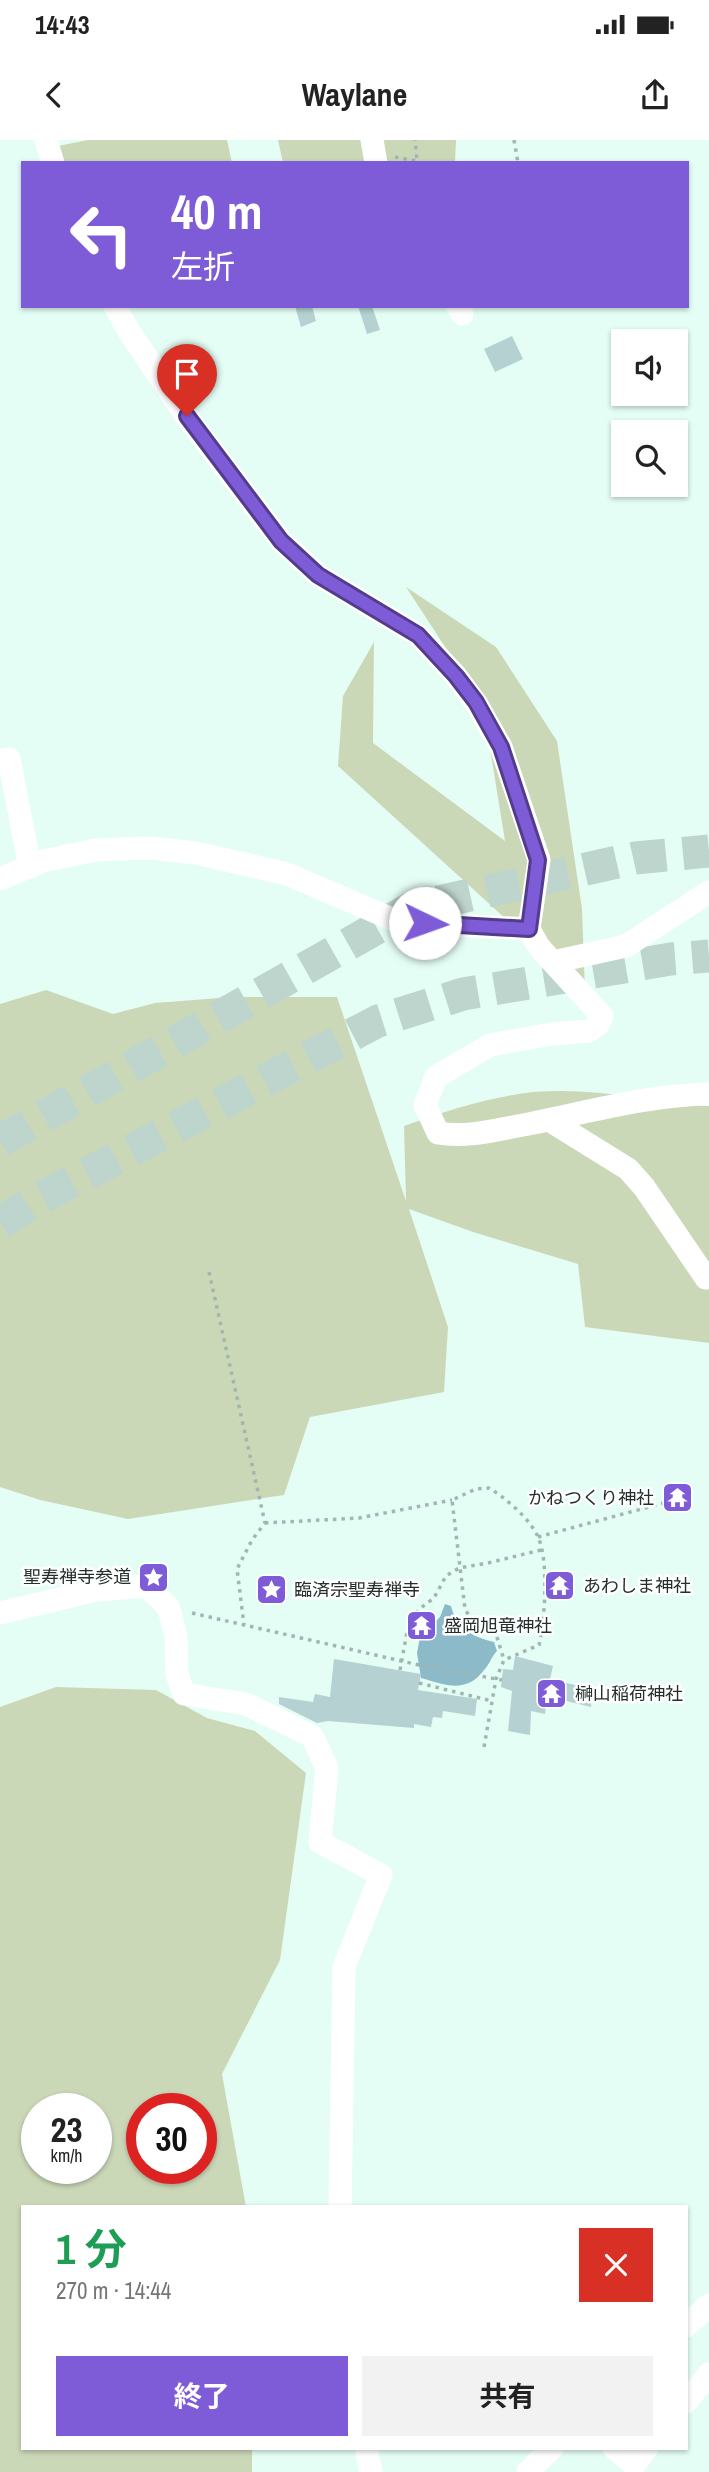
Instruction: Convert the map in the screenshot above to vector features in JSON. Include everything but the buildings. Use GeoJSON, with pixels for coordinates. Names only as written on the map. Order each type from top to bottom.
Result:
{"type":"FeatureCollection","features":[{"type":"Feature","properties":{"kind":"street"},"geometry":{"type":"LineString","coordinates":[[46,140],[52,161]]}},
{"type":"Feature","properties":{"kind":"street"},"geometry":{"type":"LineString","coordinates":[[372,140],[383,159]]}},
{"type":"Feature","properties":{"kind":"street"},"geometry":{"type":"LineString","coordinates":[[117,308],[128,330],[187,416],[281,541],[318,575],[418,635],[476,702],[501,747],[538,860],[529,929],[539,947],[602,1016],[598,1026],[589,1031],[552,1034],[490,1045],[436,1077],[425,1105],[438,1133],[454,1136],[644,1100],[709,1094]]}},
{"type":"Feature","properties":{"kind":"street"},"geometry":{"type":"LineString","coordinates":[[0,760],[9,759],[30,867]]}},
{"type":"Feature","properties":{"kind":"street"},"geometry":{"type":"LineString","coordinates":[[0,878],[43,862],[96,850],[174,850],[287,874],[399,922],[529,929]]}},
{"type":"Feature","properties":{"kind":"street"},"geometry":{"type":"LineString","coordinates":[[553,962],[626,946],[709,892]]}},
{"type":"Feature","properties":{"kind":"street"},"geometry":{"type":"LineString","coordinates":[[549,1120],[628,1169],[644,1187],[705,1278]]}},
{"type":"Feature","properties":{"kind":"street"},"geometry":{"type":"LineString","coordinates":[[0,1613],[96,1590],[147,1586],[169,1608],[176,1637],[177,1674],[184,1695],[246,1704],[312,1736],[327,1768],[320,1842],[381,1875],[344,1967],[340,2205]]}},
{"type":"Feature","properties":{"kind":"street"},"geometry":{"type":"LineString","coordinates":[[688,2324],[709,2305]]}},
{"type":"Feature","properties":{"kind":"street"},"geometry":{"type":"LineString","coordinates":[[688,2400],[709,2374]]}},
{"type":"Feature","properties":{"kind":"street"},"geometry":{"type":"LineString","coordinates":[[366,2450],[371,2472]]}},
{"type":"Feature","properties":{"kind":"street"},"geometry":{"type":"LineString","coordinates":[[528,2472],[550,2450]]}},
{"type":"Feature","properties":{"kind":"street"},"geometry":{"type":"LineString","coordinates":[[618,2450],[641,2462]]}},
{"type":"Feature","properties":{"kind":"path"},"geometry":{"type":"LineString","coordinates":[[415,140],[417,161]]}},
{"type":"Feature","properties":{"kind":"path"},"geometry":{"type":"LineString","coordinates":[[514,140],[518,161]]}},
{"type":"Feature","properties":{"kind":"path"},"geometry":{"type":"LineString","coordinates":[[383,159],[406,161]]}},
{"type":"Feature","properties":{"kind":"path"},"geometry":{"type":"LineString","coordinates":[[209,1272],[265,1523]]}},
{"type":"Feature","properties":{"kind":"path"},"geometry":{"type":"LineString","coordinates":[[244,1625],[237,1569],[252,1540],[265,1523],[359,1518],[452,1500],[476,1489],[489,1488],[507,1499],[538,1537],[541,1550],[544,1595],[543,1628],[539,1645],[504,1660]]}},
{"type":"Feature","properties":{"kind":"path"},"geometry":{"type":"LineString","coordinates":[[452,1500],[465,1609],[475,1626],[496,1634],[504,1660],[496,1679],[484,1747]]}},
{"type":"Feature","properties":{"kind":"path"},"geometry":{"type":"LineString","coordinates":[[538,1537],[671,1501]]}},
{"type":"Feature","properties":{"kind":"path"},"geometry":{"type":"LineString","coordinates":[[400,1670],[407,1632],[418,1610],[435,1598],[446,1576],[459,1568],[541,1550]]}},
{"type":"Feature","properties":{"kind":"path"},"geometry":{"type":"LineString","coordinates":[[169,1608],[419,1665],[502,1680]]}},
{"type":"Feature","properties":{"kind":"path"},"geometry":{"type":"LineString","coordinates":[[419,1682],[492,1701]]}},
{"type":"Feature","properties":{"kind":"green space"},"geometry":{"type":"Polygon","coordinates":[[[88,140],[227,140],[232,161],[50,161],[53,147],[88,140]]]}},
{"type":"Feature","properties":{"kind":"green space"},"geometry":{"type":"Polygon","coordinates":[[[278,140],[456,140],[455,161],[283,161],[278,140]]]}},
{"type":"Feature","properties":{"kind":"green space"},"geometry":{"type":"Polygon","coordinates":[[[406,587],[496,647],[557,741],[582,909],[585,991],[338,766],[343,696],[374,642],[373,743],[505,841],[483,705],[406,587]]]}},
{"type":"Feature","properties":{"kind":"green space"},"geometry":{"type":"Polygon","coordinates":[[[46,990],[113,1014],[155,1003],[232,997],[337,997],[406,1201],[404,1126],[451,1110],[500,1097],[554,1091],[599,1093],[709,1106],[709,1343],[585,1327],[578,1264],[409,1209],[448,1327],[444,1392],[310,1417],[284,1495],[128,1519],[40,1500],[0,1487],[0,1004],[46,990]]]}},
{"type":"Feature","properties":{"kind":"green space"},"geometry":{"type":"Polygon","coordinates":[[[56,1687],[156,1690],[207,1718],[255,1731],[306,1773],[280,1960],[222,2074],[246,2205],[21,2205],[21,2450],[252,2450],[252,2472],[0,2472],[0,1707],[56,1687]]]}},
{"type":"Feature","properties":{"kind":"water"},"geometry":{"type":"Polygon","coordinates":[[[445,1604],[451,1606],[457,1621],[467,1631],[494,1642],[497,1651],[477,1678],[463,1685],[447,1685],[421,1678],[417,1653],[420,1637],[440,1617],[445,1604]]]}},
{"type":"Feature","properties":{"kind":"tunnel"},"geometry":{"type":"LineString","coordinates":[[0,1141],[412,908],[635,858],[709,851]]}},
{"type":"Feature","properties":{"kind":"tunnel"},"geometry":{"type":"LineString","coordinates":[[0,1223],[31,1203],[378,1021],[463,994],[671,959],[709,956]]}},
{"type":"Feature","properties":{"kind":"place","name":"かねつくり神社"},"geometry":{"type":"Point","coordinates":[677,1498]}},
{"type":"Feature","properties":{"kind":"place","name":"聖寿禅寺参道"},"geometry":{"type":"Point","coordinates":[154,1577]}},
{"type":"Feature","properties":{"kind":"place","name":"あわしま神社"},"geometry":{"type":"Point","coordinates":[560,1586]}},
{"type":"Feature","properties":{"kind":"place","name":"臨済宗聖寿禅寺"},"geometry":{"type":"Point","coordinates":[271,1590]}},
{"type":"Feature","properties":{"kind":"place","name":"盛岡旭竜神社"},"geometry":{"type":"Point","coordinates":[421,1626]}},
{"type":"Feature","properties":{"kind":"place","name":"榊山稲荷神社"},"geometry":{"type":"Point","coordinates":[552,1694]}},
{"type":"Feature","properties":{"kind":"route"},"geometry":{"type":"LineString","coordinates":[[187,416],[281,541],[318,575],[418,635],[476,702],[501,747],[538,860],[529,929],[425,923]]}}]}
